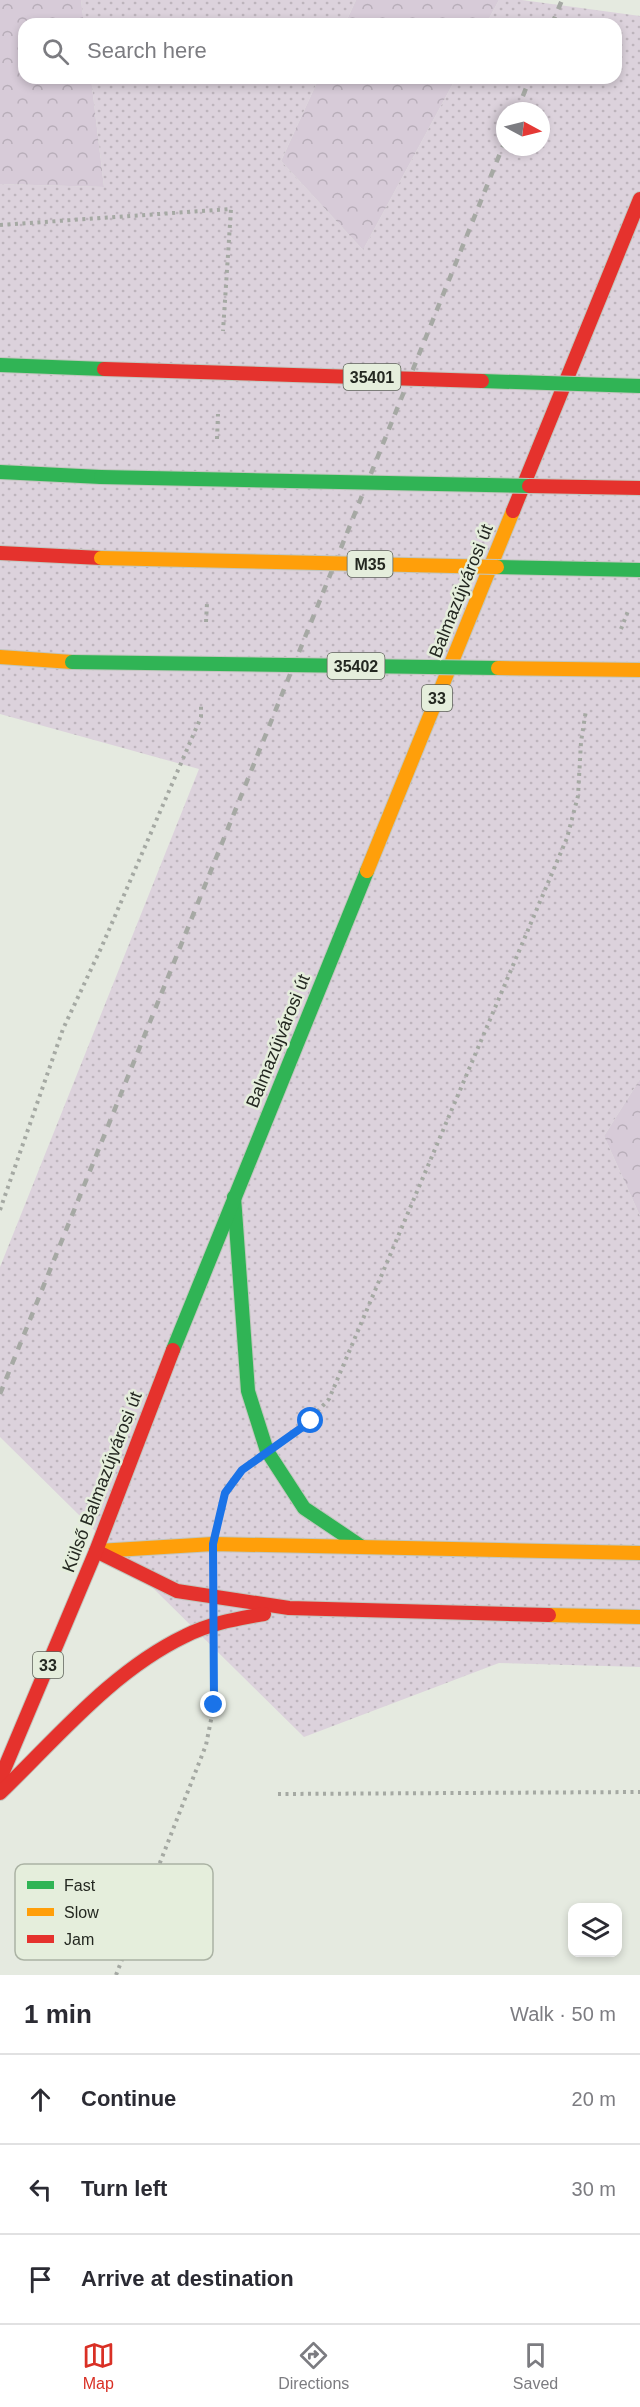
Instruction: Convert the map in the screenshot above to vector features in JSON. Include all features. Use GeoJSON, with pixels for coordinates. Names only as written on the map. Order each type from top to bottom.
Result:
{"type":"FeatureCollection","features":[{"type":"Feature","properties":{"kind":"main road","name":"Balmazújvárosi út"},"geometry":{"type":"LineString","coordinates":[[234,1197],[640,199]]}},
{"type":"Feature","properties":{"kind":"main road","name":"35401"},"geometry":{"type":"LineString","coordinates":[[0,365],[640,386]]}},
{"type":"Feature","properties":{"kind":"main road"},"geometry":{"type":"LineString","coordinates":[[0,472],[101,477],[640,488]]}},
{"type":"Feature","properties":{"kind":"main road","name":"M35"},"geometry":{"type":"LineString","coordinates":[[0,553],[101,558],[640,570]]}},
{"type":"Feature","properties":{"kind":"main road","name":"35402"},"geometry":{"type":"LineString","coordinates":[[0,657],[72,662],[640,670]]}},
{"type":"Feature","properties":{"kind":"main road"},"geometry":{"type":"LineString","coordinates":[[234,1197],[248,1391],[267,1451],[304,1508],[362,1547]]}},
{"type":"Feature","properties":{"kind":"main road","name":"Külső Balmazújvárosi út"},"geometry":{"type":"LineString","coordinates":[[0,1779],[96,1551],[234,1197]]}},
{"type":"Feature","properties":{"kind":"main road"},"geometry":{"type":"LineString","coordinates":[[96,1551],[213,1544],[640,1553]]}},
{"type":"Feature","properties":{"kind":"main road"},"geometry":{"type":"LineString","coordinates":[[96,1551],[177,1592],[289,1608],[640,1617]]}},
{"type":"Feature","properties":{"kind":"main road"},"geometry":{"type":"LineString","coordinates":[[0,1793],[126,1675],[167,1645],[213,1624],[289,1608]]}},
{"type":"Feature","properties":{"kind":"path"},"geometry":{"type":"LineString","coordinates":[[616,639],[630,606]]}},
{"type":"Feature","properties":{"kind":"path"},"geometry":{"type":"LineString","coordinates":[[213,1544],[225,1493],[242,1470],[311,1421],[329,1399],[334,1388],[567,838],[578,796],[581,742],[587,705]]}},
{"type":"Feature","properties":{"kind":"path"},"geometry":{"type":"LineString","coordinates":[[0,1210],[63,1029],[102,946],[201,717]]}},
{"type":"Feature","properties":{"kind":"path"},"geometry":{"type":"LineString","coordinates":[[159,1864],[206,1745],[214,1705],[213,1624]]}},
{"type":"Feature","properties":{"kind":"path"},"geometry":{"type":"LineString","coordinates":[[278,1794],[640,1792]]}},
{"type":"Feature","properties":{"kind":"path"},"geometry":{"type":"LineString","coordinates":[[116,1975],[122,1960]]}},
{"type":"Feature","properties":{"kind":"shaded area"},"geometry":{"type":"Polygon","coordinates":[[[81,0],[356,0],[348,18],[83,18],[81,0]]]}},
{"type":"Feature","properties":{"kind":"shaded area"},"geometry":{"type":"Polygon","coordinates":[[[499,0],[522,0],[640,16],[640,1079],[604,1136],[640,1216],[640,1667],[499,1663],[304,1737],[0,1437],[0,1267],[199,769],[0,714],[0,184],[104,187],[92,84],[316,84],[281,161],[363,250],[453,84],[622,84],[622,18],[489,18],[499,0]]]}},
{"type":"Feature","properties":{"kind":"green space"},"geometry":{"type":"Polygon","coordinates":[[[0,0],[81,0],[83,18],[18,18],[18,84],[92,84],[104,187],[0,184],[0,0]]]}},
{"type":"Feature","properties":{"kind":"green space"},"geometry":{"type":"Polygon","coordinates":[[[356,0],[499,0],[489,18],[348,18],[356,0]]]}},
{"type":"Feature","properties":{"kind":"green space"},"geometry":{"type":"Polygon","coordinates":[[[316,84],[453,84],[363,250],[281,161],[316,84]]]}},
{"type":"Feature","properties":{"kind":"green space"},"geometry":{"type":"Polygon","coordinates":[[[640,1079],[640,1216],[604,1136],[640,1079]]]}},
{"type":"Feature","properties":{"kind":"railway"},"geometry":{"type":"LineString","coordinates":[[554,18],[562,0]]}},
{"type":"Feature","properties":{"kind":"railway"},"geometry":{"type":"LineString","coordinates":[[521,102],[528,84]]}},
{"type":"Feature","properties":{"kind":"railway"},"geometry":{"type":"LineString","coordinates":[[0,1394],[499,156]]}},
{"type":"Feature","properties":{"kind":"traffic: fast"},"geometry":{"type":"LineString","coordinates":[[0,365],[104,369]]}},
{"type":"Feature","properties":{"kind":"traffic: fast"},"geometry":{"type":"LineString","coordinates":[[482,381],[640,386]]}},
{"type":"Feature","properties":{"kind":"traffic: fast"},"geometry":{"type":"LineString","coordinates":[[0,472],[101,477]]}},
{"type":"Feature","properties":{"kind":"traffic: fast"},"geometry":{"type":"LineString","coordinates":[[101,477],[529,486]]}},
{"type":"Feature","properties":{"kind":"traffic: fast"},"geometry":{"type":"LineString","coordinates":[[497,567],[640,570]]}},
{"type":"Feature","properties":{"kind":"traffic: fast"},"geometry":{"type":"LineString","coordinates":[[72,662],[498,668]]}},
{"type":"Feature","properties":{"kind":"traffic: fast"},"geometry":{"type":"LineString","coordinates":[[173,1350],[367,871]]}},
{"type":"Feature","properties":{"kind":"traffic: fast"},"geometry":{"type":"LineString","coordinates":[[234,1197],[248,1391],[267,1451],[304,1508],[362,1547]]}},
{"type":"Feature","properties":{"kind":"traffic: slow"},"geometry":{"type":"LineString","coordinates":[[367,871],[513,511]]}},
{"type":"Feature","properties":{"kind":"traffic: slow"},"geometry":{"type":"LineString","coordinates":[[101,558],[497,567]]}},
{"type":"Feature","properties":{"kind":"traffic: slow"},"geometry":{"type":"LineString","coordinates":[[0,657],[72,662]]}},
{"type":"Feature","properties":{"kind":"traffic: slow"},"geometry":{"type":"LineString","coordinates":[[498,668],[640,670]]}},
{"type":"Feature","properties":{"kind":"traffic: slow"},"geometry":{"type":"LineString","coordinates":[[98,1551],[213,1544],[640,1553]]}},
{"type":"Feature","properties":{"kind":"traffic: slow"},"geometry":{"type":"LineString","coordinates":[[549,1615],[640,1617]]}},
{"type":"Feature","properties":{"kind":"traffic: jam"},"geometry":{"type":"LineString","coordinates":[[513,511],[640,199]]}},
{"type":"Feature","properties":{"kind":"traffic: jam"},"geometry":{"type":"LineString","coordinates":[[104,369],[482,381]]}},
{"type":"Feature","properties":{"kind":"traffic: jam"},"geometry":{"type":"LineString","coordinates":[[529,486],[640,488]]}},
{"type":"Feature","properties":{"kind":"traffic: jam"},"geometry":{"type":"LineString","coordinates":[[0,553],[101,558]]}},
{"type":"Feature","properties":{"kind":"traffic: jam"},"geometry":{"type":"LineString","coordinates":[[0,1779],[96,1551],[173,1350]]}},
{"type":"Feature","properties":{"kind":"traffic: jam"},"geometry":{"type":"LineString","coordinates":[[96,1551],[177,1591],[289,1608],[549,1615]]}},
{"type":"Feature","properties":{"kind":"traffic: jam"},"geometry":{"type":"LineString","coordinates":[[0,1793],[86,1707],[133,1668],[158,1651],[204,1628],[264,1614]]}},
{"type":"Feature","properties":{"kind":"route"},"geometry":{"type":"LineString","coordinates":[[214,1705],[213,1544],[225,1493],[242,1470],[311,1421]]}}]}
